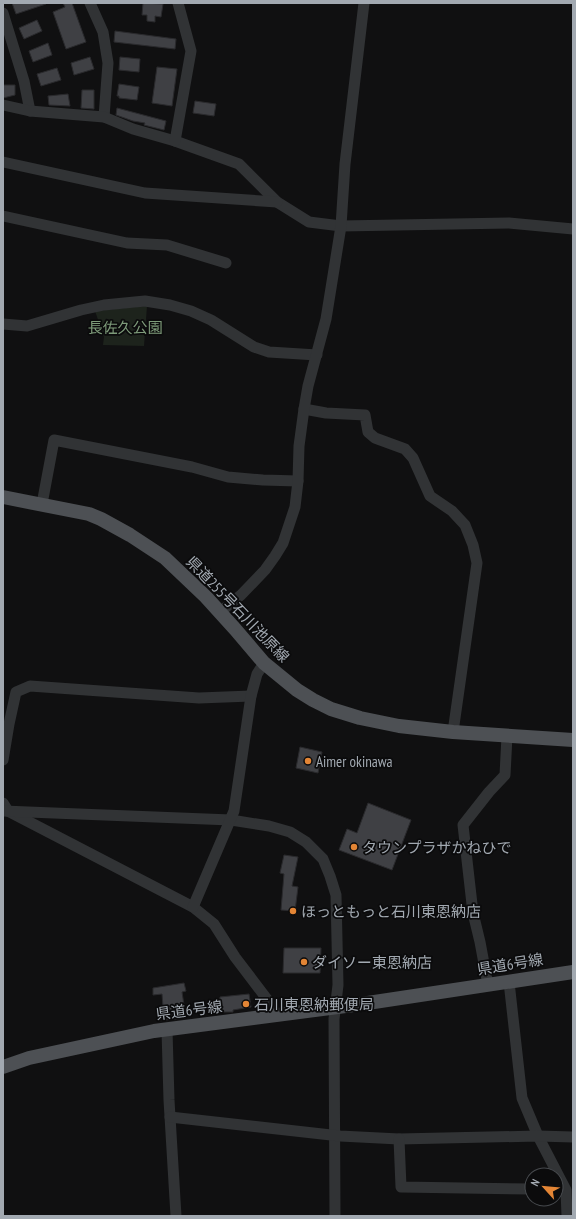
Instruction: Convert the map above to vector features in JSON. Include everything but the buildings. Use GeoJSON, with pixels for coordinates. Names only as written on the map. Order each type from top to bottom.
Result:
{"type":"FeatureCollection","features":[{"type":"Feature","properties":{"kind":"main road","name":"県道255号石川池原線"},"geometry":{"type":"LineString","coordinates":[[3,497],[88,514],[101,519],[130,535],[165,558],[206,597],[264,663],[297,690],[331,709],[360,718],[398,726],[453,732],[573,740]]}},
{"type":"Feature","properties":{"kind":"main road","name":"県道6号線"},"geometry":{"type":"LineString","coordinates":[[3,1067],[29,1058],[154,1031],[334,1008],[573,972]]}},
{"type":"Feature","properties":{"kind":"street"},"geometry":{"type":"LineString","coordinates":[[90,3],[103,32],[108,63],[104,117]]}},
{"type":"Feature","properties":{"kind":"street"},"geometry":{"type":"LineString","coordinates":[[175,142],[191,51],[178,3]]}},
{"type":"Feature","properties":{"kind":"street"},"geometry":{"type":"LineString","coordinates":[[220,612],[241,596],[266,570],[283,542],[295,507],[298,481],[299,446],[304,409],[308,386],[326,320],[341,226],[345,164],[364,3]]}},
{"type":"Feature","properties":{"kind":"street"},"geometry":{"type":"LineString","coordinates":[[3,13],[24,81],[30,111]]}},
{"type":"Feature","properties":{"kind":"street"},"geometry":{"type":"LineString","coordinates":[[3,105],[30,111],[104,117],[133,129],[239,164],[277,202],[309,222],[341,226],[509,224],[573,229]]}},
{"type":"Feature","properties":{"kind":"street"},"geometry":{"type":"LineString","coordinates":[[3,162],[146,193],[277,202]]}},
{"type":"Feature","properties":{"kind":"street"},"geometry":{"type":"LineString","coordinates":[[3,216],[127,243],[167,245],[226,263]]}},
{"type":"Feature","properties":{"kind":"street"},"geometry":{"type":"LineString","coordinates":[[3,324],[27,326],[104,305],[145,300],[191,311],[211,320],[254,346],[268,352],[317,355]]}},
{"type":"Feature","properties":{"kind":"street"},"geometry":{"type":"LineString","coordinates":[[304,409],[326,413],[365,415],[368,432],[374,438],[405,449],[413,458],[430,496],[452,511],[465,525],[477,563],[453,732]]}},
{"type":"Feature","properties":{"kind":"street"},"geometry":{"type":"LineString","coordinates":[[42,504],[54,440],[192,467],[228,477],[298,481]]}},
{"type":"Feature","properties":{"kind":"street"},"geometry":{"type":"LineString","coordinates":[[193,907],[234,811],[251,696],[257,674],[264,663]]}},
{"type":"Feature","properties":{"kind":"street"},"geometry":{"type":"LineString","coordinates":[[3,760],[16,692],[30,686],[199,698],[251,696]]}},
{"type":"Feature","properties":{"kind":"street"},"geometry":{"type":"LineString","coordinates":[[488,985],[473,913],[463,825],[489,792],[505,775],[507,736]]}},
{"type":"Feature","properties":{"kind":"street"},"geometry":{"type":"LineString","coordinates":[[5,809],[231,820],[269,826],[290,832],[306,842],[323,859],[336,895],[338,985],[334,1008],[334,1216]]}},
{"type":"Feature","properties":{"kind":"street"},"geometry":{"type":"LineString","coordinates":[[5,809],[193,907],[214,924],[235,957],[273,1007],[273,1016]]}},
{"type":"Feature","properties":{"kind":"street"},"geometry":{"type":"LineString","coordinates":[[509,982],[522,1098],[538,1136],[565,1190],[567,1216]]}},
{"type":"Feature","properties":{"kind":"street"},"geometry":{"type":"LineString","coordinates":[[167,1030],[170,1117],[176,1216]]}},
{"type":"Feature","properties":{"kind":"street"},"geometry":{"type":"LineString","coordinates":[[170,1117],[334,1136],[399,1139],[538,1136],[573,1137]]}},
{"type":"Feature","properties":{"kind":"street"},"geometry":{"type":"LineString","coordinates":[[399,1139],[401,1187],[524,1190]]}},
{"type":"Feature","properties":{"kind":"green space","name":"長佐久公園"},"geometry":{"type":"Polygon","coordinates":[[[147,306],[144,346],[103,345],[104,337],[95,311],[147,306]]]}},
{"type":"Feature","properties":{"kind":"place","name":"Aimer okinawa"},"geometry":{"type":"Point","coordinates":[308,761]}},
{"type":"Feature","properties":{"kind":"place","name":"タウンプラザかねひで"},"geometry":{"type":"Point","coordinates":[354,847]}},
{"type":"Feature","properties":{"kind":"place","name":"ほっともっと石川東恩納店"},"geometry":{"type":"Point","coordinates":[293,911]}},
{"type":"Feature","properties":{"kind":"place","name":"ダイソー東恩納店"},"geometry":{"type":"Point","coordinates":[304,962]}},
{"type":"Feature","properties":{"kind":"place","name":"石川東恩納郵便局"},"geometry":{"type":"Point","coordinates":[246,1004]}}]}
